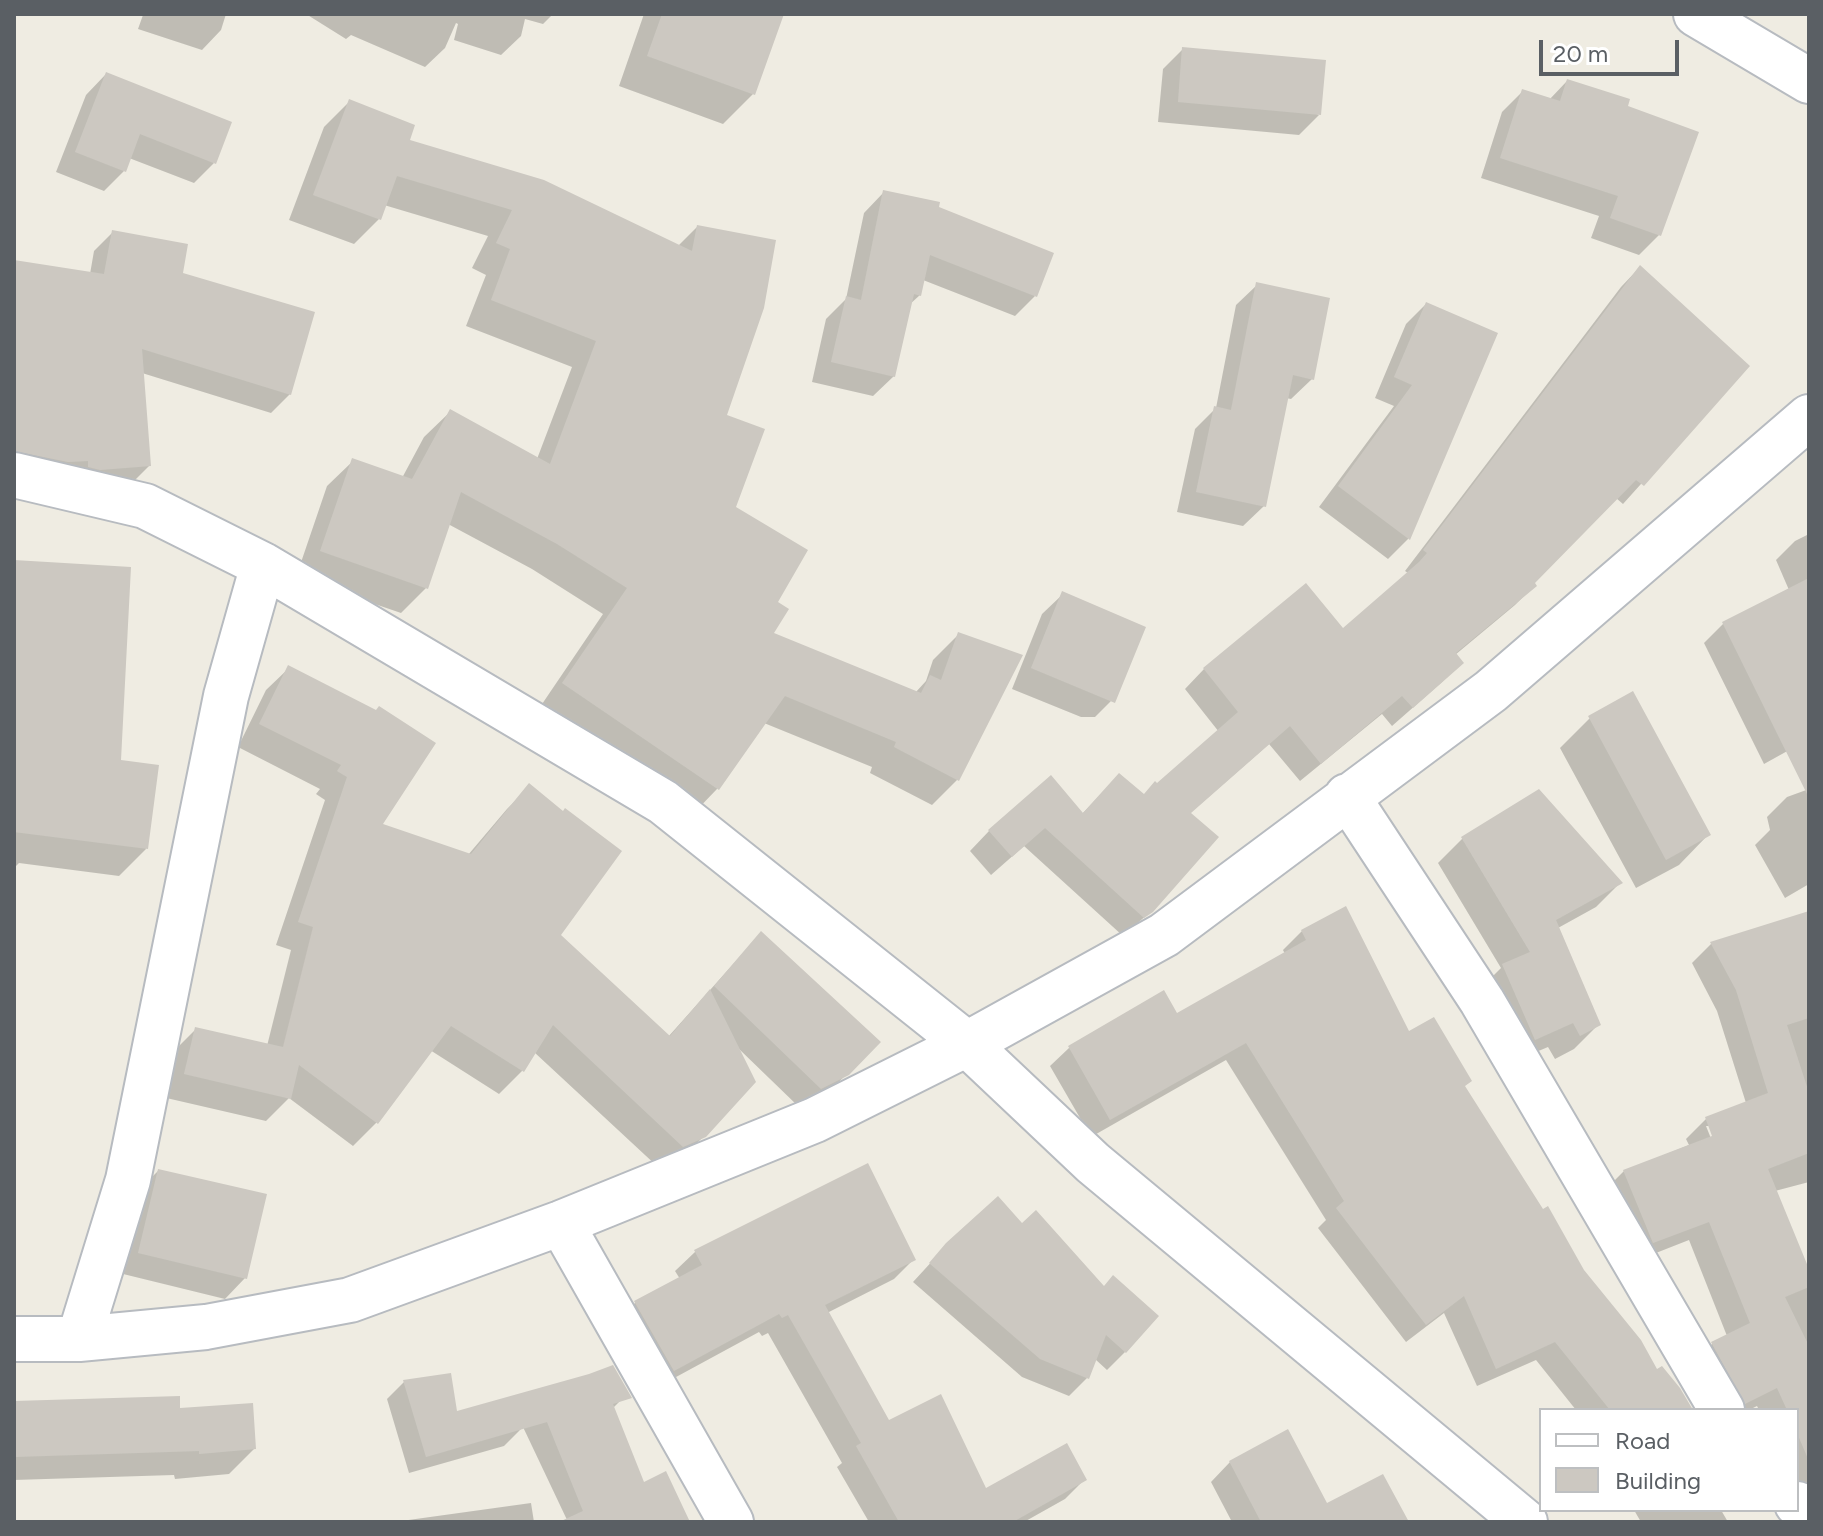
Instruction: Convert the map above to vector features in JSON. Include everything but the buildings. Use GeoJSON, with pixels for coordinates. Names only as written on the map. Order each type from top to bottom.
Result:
{"type":"FeatureCollection","features":[{"type":"Feature","properties":{"kind":"street"},"geometry":{"type":"LineString","coordinates":[[1703,16],[1809,81]]}},
{"type":"Feature","properties":{"kind":"street"},"geometry":{"type":"LineString","coordinates":[[14,1339],[79,1339],[206,1327],[350,1300],[561,1223],[815,1120],[967,1044],[1164,935],[1491,691],[1809,417]]}},
{"type":"Feature","properties":{"kind":"street"},"geometry":{"type":"LineString","coordinates":[[14,475],[145,506],[263,565],[663,802],[967,1044],[1093,1163],[1525,1522]]}},
{"type":"Feature","properties":{"kind":"street"},"geometry":{"type":"LineString","coordinates":[[79,1339],[128,1180],[226,696],[263,565]]}},
{"type":"Feature","properties":{"kind":"street"},"geometry":{"type":"LineString","coordinates":[[1347,796],[1482,1001],[1721,1408]]}},
{"type":"Feature","properties":{"kind":"street"},"geometry":{"type":"LineString","coordinates":[[561,1223],[731,1522]]}}]}
